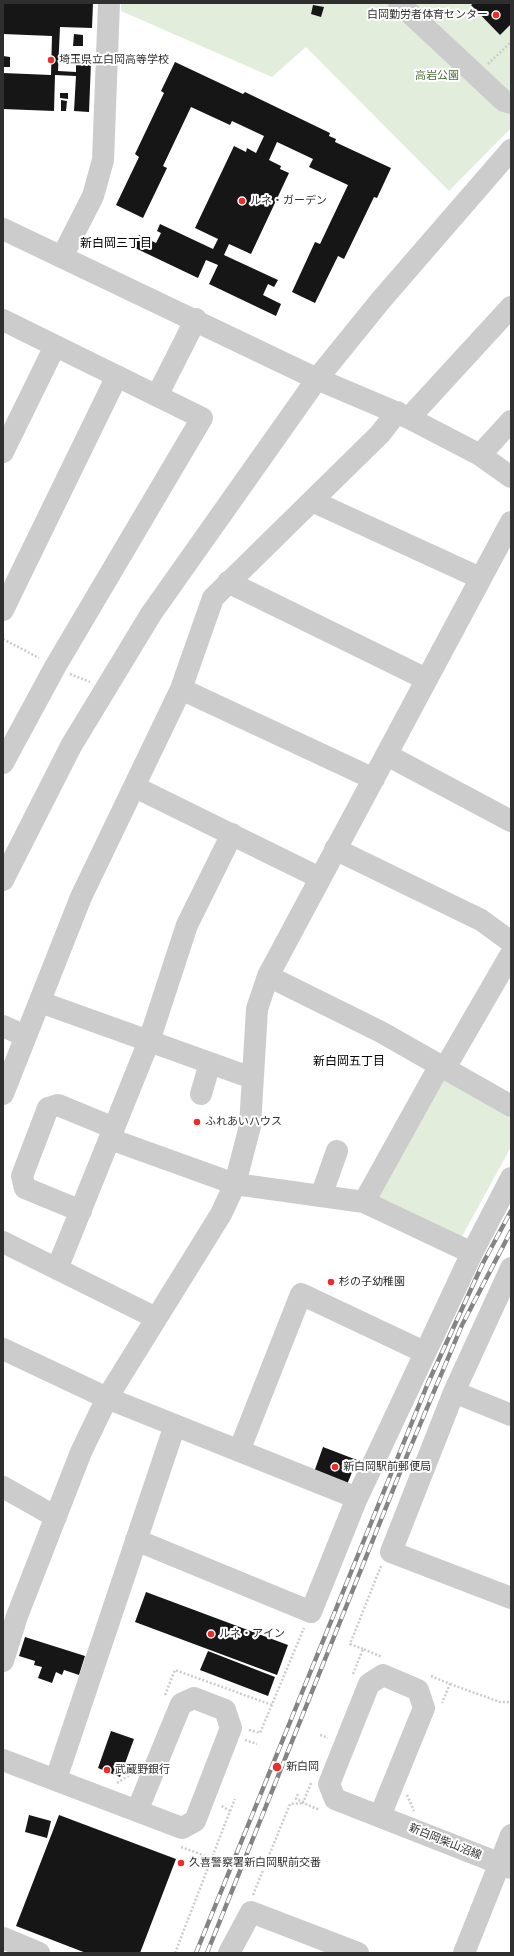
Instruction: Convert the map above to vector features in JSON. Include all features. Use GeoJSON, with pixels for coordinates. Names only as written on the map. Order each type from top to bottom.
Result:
{"type":"FeatureCollection","features":[{"type":"Feature","properties":{"kind":"street"},"geometry":{"type":"LineString","coordinates":[[62,257],[93,196],[103,160],[110,3]]}},
{"type":"Feature","properties":{"kind":"street"},"geometry":{"type":"LineString","coordinates":[[399,3],[504,101],[511,103]]}},
{"type":"Feature","properties":{"kind":"street"},"geometry":{"type":"LineString","coordinates":[[3,880],[71,746],[151,614],[317,379],[381,300],[511,150]]}},
{"type":"Feature","properties":{"kind":"street"},"geometry":{"type":"LineString","coordinates":[[3,229],[196,319],[317,379],[403,415],[480,455],[511,477]]}},
{"type":"Feature","properties":{"kind":"street"},"geometry":{"type":"LineString","coordinates":[[3,1094],[81,897],[181,689],[213,598],[380,434],[403,415],[511,307]]}},
{"type":"Feature","properties":{"kind":"street"},"geometry":{"type":"LineString","coordinates":[[157,396],[196,319]]}},
{"type":"Feature","properties":{"kind":"street"},"geometry":{"type":"LineString","coordinates":[[3,320],[202,418],[55,667],[3,763]]}},
{"type":"Feature","properties":{"kind":"street"},"geometry":{"type":"LineString","coordinates":[[3,452],[55,346]]}},
{"type":"Feature","properties":{"kind":"street"},"geometry":{"type":"LineString","coordinates":[[3,610],[117,376]]}},
{"type":"Feature","properties":{"kind":"street"},"geometry":{"type":"LineString","coordinates":[[480,455],[511,421]]}},
{"type":"Feature","properties":{"kind":"street"},"geometry":{"type":"LineString","coordinates":[[312,501],[480,578]]}},
{"type":"Feature","properties":{"kind":"street"},"geometry":{"type":"LineString","coordinates":[[3,1661],[10,1614],[56,1517],[81,1452],[107,1398],[221,1214],[235,1184],[250,1126],[257,1009],[268,976],[511,522]]}},
{"type":"Feature","properties":{"kind":"street"},"geometry":{"type":"LineString","coordinates":[[228,582],[426,679]]}},
{"type":"Feature","properties":{"kind":"street"},"geometry":{"type":"LineString","coordinates":[[181,689],[374,779]]}},
{"type":"Feature","properties":{"kind":"street"},"geometry":{"type":"LineString","coordinates":[[386,756],[511,821]]}},
{"type":"Feature","properties":{"kind":"street"},"geometry":{"type":"LineString","coordinates":[[135,787],[320,878]]}},
{"type":"Feature","properties":{"kind":"street"},"geometry":{"type":"LineString","coordinates":[[57,1269],[149,1041],[187,925],[232,834]]}},
{"type":"Feature","properties":{"kind":"street"},"geometry":{"type":"LineString","coordinates":[[335,849],[481,920],[511,942]]}},
{"type":"Feature","properties":{"kind":"street"},"geometry":{"type":"LineString","coordinates":[[364,1202],[511,954]]}},
{"type":"Feature","properties":{"kind":"street"},"geometry":{"type":"LineString","coordinates":[[268,976],[381,1032],[511,1106]]}},
{"type":"Feature","properties":{"kind":"street"},"geometry":{"type":"LineString","coordinates":[[40,1002],[252,1078]]}},
{"type":"Feature","properties":{"kind":"street"},"geometry":{"type":"LineString","coordinates":[[3,1026],[26,1036]]}},
{"type":"Feature","properties":{"kind":"street"},"geometry":{"type":"LineString","coordinates":[[201,1094],[210,1063]]}},
{"type":"Feature","properties":{"kind":"street"},"geometry":{"type":"LineString","coordinates":[[81,1211],[25,1188],[22,1176],[48,1108],[58,1105],[112,1133],[235,1184],[364,1202],[472,1253]]}},
{"type":"Feature","properties":{"kind":"street"},"geometry":{"type":"LineString","coordinates":[[321,1196],[336,1151]]}},
{"type":"Feature","properties":{"kind":"street"},"geometry":{"type":"LineString","coordinates":[[136,1540],[311,1612],[357,1498],[424,1352],[472,1253],[511,1178]]}},
{"type":"Feature","properties":{"kind":"street"},"geometry":{"type":"LineString","coordinates":[[3,1242],[156,1318]]}},
{"type":"Feature","properties":{"kind":"street"},"geometry":{"type":"LineString","coordinates":[[510,1271],[454,1392],[391,1552],[511,1598]]}},
{"type":"Feature","properties":{"kind":"street"},"geometry":{"type":"LineString","coordinates":[[239,1451],[301,1294],[424,1352]]}},
{"type":"Feature","properties":{"kind":"street"},"geometry":{"type":"LineString","coordinates":[[3,1349],[107,1398],[357,1498]]}},
{"type":"Feature","properties":{"kind":"street"},"geometry":{"type":"LineString","coordinates":[[454,1392],[511,1415]]}},
{"type":"Feature","properties":{"kind":"street"},"geometry":{"type":"LineString","coordinates":[[56,1780],[175,1425]]}},
{"type":"Feature","properties":{"kind":"street"},"geometry":{"type":"LineString","coordinates":[[3,1487],[56,1517]]}},
{"type":"Feature","properties":{"kind":"street","name":"新白岡柴山沼線"},"geometry":{"type":"LineString","coordinates":[[380,1816],[424,1708],[418,1690],[383,1676],[369,1684],[329,1784],[336,1799],[505,1866]]}},
{"type":"Feature","properties":{"kind":"street"},"geometry":{"type":"LineString","coordinates":[[3,1760],[56,1780],[137,1811],[182,1828],[195,1821],[231,1728],[225,1710],[194,1698],[181,1704],[137,1811]]}},
{"type":"Feature","properties":{"kind":"street"},"geometry":{"type":"LineString","coordinates":[[464,1953],[505,1866],[511,1835]]}},
{"type":"Feature","properties":{"kind":"street"},"geometry":{"type":"LineString","coordinates":[[229,1953],[251,1912],[358,1953]]}},
{"type":"Feature","properties":{"kind":"street"},"geometry":{"type":"LineString","coordinates":[[3,1938],[38,1953]]}},
{"type":"Feature","properties":{"kind":"path"},"geometry":{"type":"LineString","coordinates":[[485,67],[511,42]]}},
{"type":"Feature","properties":{"kind":"path"},"geometry":{"type":"LineString","coordinates":[[363,1649],[350,1644],[384,1556],[391,1552]]}},
{"type":"Feature","properties":{"kind":"path"},"geometry":{"type":"LineString","coordinates":[[242,1747],[249,1729],[260,1734],[311,1612]]}},
{"type":"Feature","properties":{"kind":"path"},"geometry":{"type":"LineString","coordinates":[[450,1684],[500,1702],[511,1702]]}},
{"type":"Feature","properties":{"kind":"path"},"geometry":{"type":"LineString","coordinates":[[320,1735],[328,1738]]}},
{"type":"Feature","properties":{"kind":"path"},"geometry":{"type":"LineString","coordinates":[[245,1740],[257,1744]]}},
{"type":"Feature","properties":{"kind":"path"},"geometry":{"type":"LineString","coordinates":[[251,1912],[253,1897],[290,1804],[303,1802],[296,1799],[298,1794]]}},
{"type":"Feature","properties":{"kind":"path"},"geometry":{"type":"LineString","coordinates":[[222,1799],[220,1806],[230,1811]]}},
{"type":"Feature","properties":{"kind":"path"},"geometry":{"type":"LineString","coordinates":[[175,1953],[235,1799]]}},
{"type":"Feature","properties":{"kind":"green space","name":"高岩公園"},"geometry":{"type":"Polygon","coordinates":[[[121,3],[511,3],[511,128],[449,191],[306,47],[272,77],[121,11],[121,3]]]}},
{"type":"Feature","properties":{"kind":"green space"},"geometry":{"type":"Polygon","coordinates":[[[441,1074],[511,1116],[511,1147],[460,1240],[373,1198],[441,1074]]]}},
{"type":"Feature","properties":{"kind":"building"},"geometry":{"type":"Polygon","coordinates":[[[3,3],[93,3],[92,28],[60,27],[58,71],[76,72],[76,62],[91,62],[89,112],[74,111],[76,76],[55,75],[54,111],[3,109],[3,73],[51,75],[52,36],[3,34],[3,3]]]}},
{"type":"Feature","properties":{"kind":"building","name":"白岡勤労者体育センター"},"geometry":{"type":"Polygon","coordinates":[[[474,3],[511,3],[511,24],[500,35],[471,5],[474,3]]]}},
{"type":"Feature","properties":{"kind":"building"},"geometry":{"type":"Polygon","coordinates":[[[313,5],[324,7],[321,17],[311,14],[313,5]]]}},
{"type":"Feature","properties":{"kind":"building"},"geometry":{"type":"Polygon","coordinates":[[[74,34],[83,35],[83,46],[73,46],[74,34]]]}},
{"type":"Feature","properties":{"kind":"building"},"geometry":{"type":"Polygon","coordinates":[[[3,56],[10,57],[10,67],[3,67],[3,56]]]}},
{"type":"Feature","properties":{"kind":"building"},"geometry":{"type":"Polygon","coordinates":[[[175,62],[243,94],[245,92],[330,133],[329,136],[336,139],[335,142],[391,168],[377,198],[374,197],[344,259],[338,256],[315,303],[292,292],[315,242],[320,244],[348,185],[309,167],[313,159],[277,142],[269,160],[281,166],[280,169],[289,173],[251,254],[229,244],[224,255],[278,280],[274,287],[268,284],[263,295],[281,304],[276,316],[209,284],[218,265],[206,260],[198,278],[133,247],[139,235],[156,243],[161,233],[157,231],[160,224],[213,249],[218,239],[195,228],[234,146],[246,152],[247,148],[256,153],[264,136],[232,121],[230,125],[191,107],[163,166],[167,168],[143,218],[116,205],[139,157],[135,154],[164,93],[161,91],[175,62]]]}},
{"type":"Feature","properties":{"kind":"building"},"geometry":{"type":"Polygon","coordinates":[[[60,93],[68,93],[68,99],[60,98],[60,93]]]}},
{"type":"Feature","properties":{"kind":"building"},"geometry":{"type":"Polygon","coordinates":[[[61,100],[67,101],[66,111],[61,111],[61,100]]]}},
{"type":"Feature","properties":{"kind":"building","name":"新白岡駅前郵便局"},"geometry":{"type":"Polygon","coordinates":[[[323,1447],[357,1460],[346,1487],[313,1475],[323,1447]]]}},
{"type":"Feature","properties":{"kind":"building","name":"ルネ・アイン"},"geometry":{"type":"Polygon","coordinates":[[[146,1592],[288,1645],[277,1675],[135,1622],[146,1592]]]}},
{"type":"Feature","properties":{"kind":"building"},"geometry":{"type":"Polygon","coordinates":[[[25,1637],[85,1656],[79,1675],[64,1670],[62,1675],[56,1672],[52,1683],[38,1678],[42,1667],[34,1665],[35,1661],[19,1656],[25,1637]]]}},
{"type":"Feature","properties":{"kind":"building"},"geometry":{"type":"Polygon","coordinates":[[[208,1651],[275,1677],[268,1696],[200,1670],[208,1651]]]}},
{"type":"Feature","properties":{"kind":"building"},"geometry":{"type":"Polygon","coordinates":[[[111,1731],[134,1739],[120,1777],[98,1768],[111,1731]]]}},
{"type":"Feature","properties":{"kind":"building"},"geometry":{"type":"Polygon","coordinates":[[[29,1815],[51,1821],[47,1838],[25,1832],[29,1815]]]}},
{"type":"Feature","properties":{"kind":"building"},"geometry":{"type":"Polygon","coordinates":[[[59,1815],[176,1859],[140,1953],[86,1953],[16,1926],[59,1815]]]}},
{"type":"Feature","properties":{"kind":"railway"},"geometry":{"type":"LineString","coordinates":[[196,1953],[428,1383],[483,1263],[511,1211]]}},
{"type":"Feature","properties":{"kind":"railway"},"geometry":{"type":"LineString","coordinates":[[207,1953],[403,1465],[462,1325],[511,1231]]}},
{"type":"Feature","properties":{"kind":"place","name":"白岡勤労者体育センター"},"geometry":{"type":"Point","coordinates":[496,15]}},
{"type":"Feature","properties":{"kind":"place","name":"埼玉県立白岡高等学校"},"geometry":{"type":"Point","coordinates":[51,60]}},
{"type":"Feature","properties":{"kind":"place","name":"ルネ・ガーデン"},"geometry":{"type":"Point","coordinates":[242,201]}},
{"type":"Feature","properties":{"kind":"place","name":"ふれあいハウス"},"geometry":{"type":"Point","coordinates":[197,1122]}},
{"type":"Feature","properties":{"kind":"place","name":"杉の子幼稚園"},"geometry":{"type":"Point","coordinates":[331,1282]}},
{"type":"Feature","properties":{"kind":"place","name":"新白岡駅前郵便局"},"geometry":{"type":"Point","coordinates":[335,1467]}},
{"type":"Feature","properties":{"kind":"place","name":"ルネ・アイン"},"geometry":{"type":"Point","coordinates":[211,1634]}},
{"type":"Feature","properties":{"kind":"place","name":"新白岡"},"geometry":{"type":"Point","coordinates":[277,1767]}},
{"type":"Feature","properties":{"kind":"place","name":"武蔵野銀行"},"geometry":{"type":"Point","coordinates":[107,1770]}},
{"type":"Feature","properties":{"kind":"place","name":"久喜警察署新白岡駅前交番"},"geometry":{"type":"Point","coordinates":[181,1863]}},
{"type":"Feature","properties":{"kind":"district","name":"新白岡三丁目"},"geometry":{"type":"Point","coordinates":[116,244]}},
{"type":"Feature","properties":{"kind":"district","name":"新白岡五丁目"},"geometry":{"type":"Point","coordinates":[349,1062]}}]}
